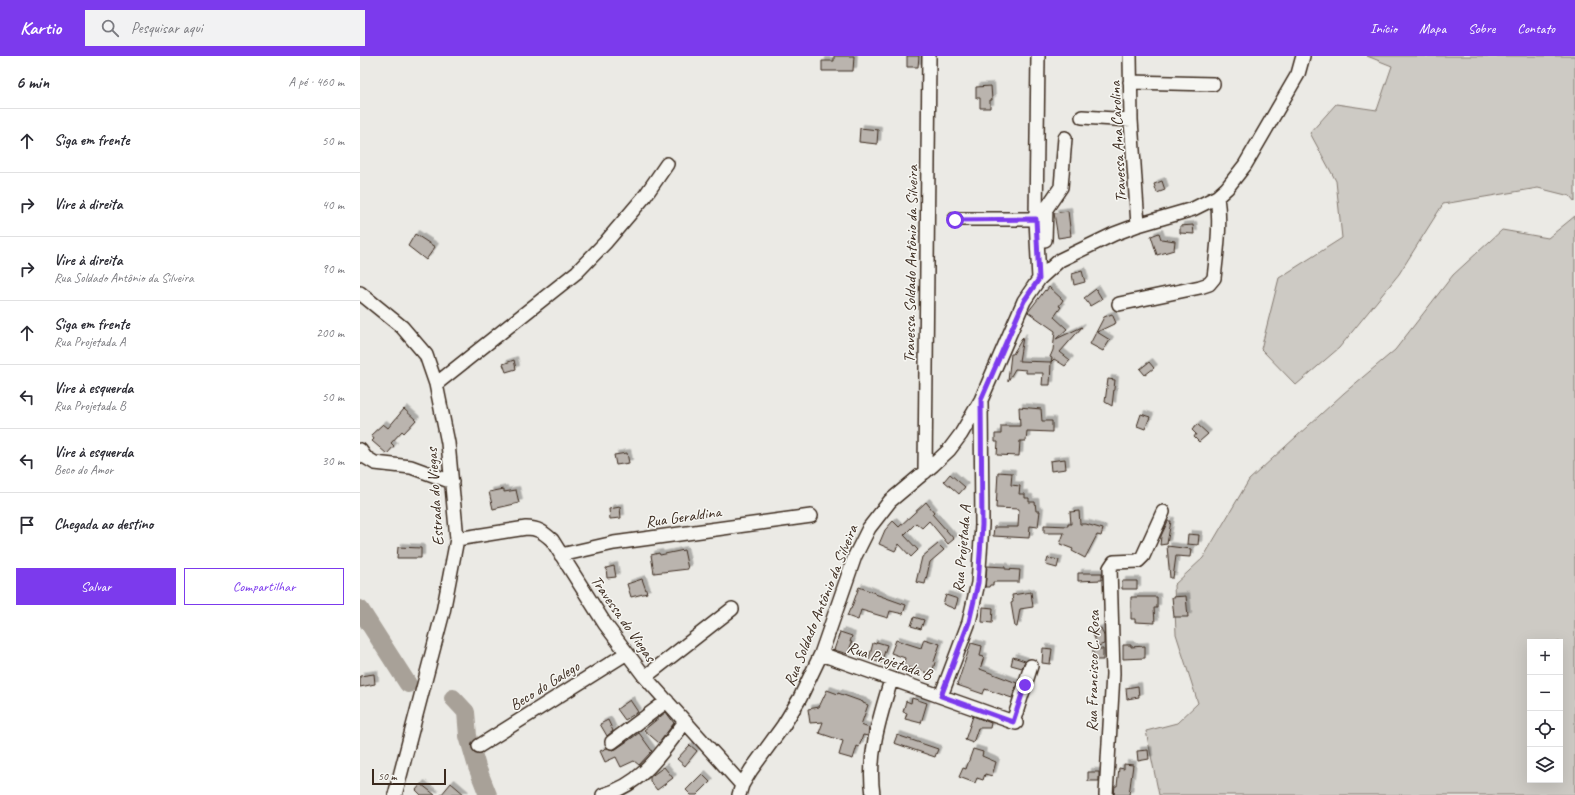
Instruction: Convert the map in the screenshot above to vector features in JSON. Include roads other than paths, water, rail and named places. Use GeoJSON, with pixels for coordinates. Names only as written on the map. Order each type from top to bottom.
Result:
{"type":"FeatureCollection","features":[{"type":"Feature","properties":{"kind":"street","name":"Travessa Soldado Antônio da Silveira"},"geometry":{"type":"LineString","coordinates":[[925,472],[929,56]]}},
{"type":"Feature","properties":{"kind":"street"},"geometry":{"type":"LineString","coordinates":[[1038,56],[1036,219],[1042,275]]}},
{"type":"Feature","properties":{"kind":"street","name":"Travessa Ana Carolina"},"geometry":{"type":"LineString","coordinates":[[1130,56],[1131,120],[1138,225]]}},
{"type":"Feature","properties":{"kind":"street","name":"Rua Soldado Antônio da Silveira"},"geometry":{"type":"LineString","coordinates":[[741,790],[759,757],[783,726],[797,704],[821,654],[855,556],[869,528],[890,501],[925,472],[957,440],[981,400],[1024,301],[1042,275],[1060,260],[1114,234],[1138,225],[1193,209],[1217,197],[1227,188],[1245,165],[1272,122],[1298,74],[1303,56]]}},
{"type":"Feature","properties":{"kind":"street"},"geometry":{"type":"LineString","coordinates":[[1130,82],[1213,84]]}},
{"type":"Feature","properties":{"kind":"street"},"geometry":{"type":"LineString","coordinates":[[1082,117],[1131,120]]}},
{"type":"Feature","properties":{"kind":"street"},"geometry":{"type":"LineString","coordinates":[[1042,275],[1046,209],[1061,187],[1065,138]]}},
{"type":"Feature","properties":{"kind":"street"},"geometry":{"type":"LineString","coordinates":[[436,384],[577,272],[605,243],[645,196],[667,164]]}},
{"type":"Feature","properties":{"kind":"street"},"geometry":{"type":"LineString","coordinates":[[1119,304],[1200,287],[1209,284],[1212,281],[1214,278],[1218,226],[1219,206],[1217,197]]}},
{"type":"Feature","properties":{"kind":"street"},"geometry":{"type":"LineString","coordinates":[[955,220],[1036,219]]}},
{"type":"Feature","properties":{"kind":"street","name":"Estrada do Viegas"},"geometry":{"type":"LineString","coordinates":[[360,293],[402,326],[426,355],[436,384],[448,443],[457,539],[443,612],[396,795]]}},
{"type":"Feature","properties":{"kind":"street","name":"Rua Projetada A"},"geometry":{"type":"LineString","coordinates":[[941,696],[969,622],[978,583],[982,525],[981,400]]}},
{"type":"Feature","properties":{"kind":"street"},"geometry":{"type":"LineString","coordinates":[[360,450],[365,457],[375,463],[411,467],[452,482]]}},
{"type":"Feature","properties":{"kind":"street","name":"Rua Francisco C. Rosa"},"geometry":{"type":"LineString","coordinates":[[1106,795],[1113,674],[1109,574],[1111,565],[1114,562],[1138,561],[1143,556],[1163,512]]}},
{"type":"Feature","properties":{"kind":"street","name":"Rua Geraldina"},"geometry":{"type":"LineString","coordinates":[[561,555],[614,543],[811,516]]}},
{"type":"Feature","properties":{"kind":"street","name":"Travessa do Viegas"},"geometry":{"type":"LineString","coordinates":[[457,539],[526,528],[536,528],[544,532],[552,540],[605,624],[645,677],[685,722],[741,790]]}},
{"type":"Feature","properties":{"kind":"street"},"geometry":{"type":"LineString","coordinates":[[645,677],[732,609]]}},
{"type":"Feature","properties":{"kind":"street","name":"Beco do Galego"},"geometry":{"type":"LineString","coordinates":[[479,746],[627,653]]}},
{"type":"Feature","properties":{"kind":"street","name":"Rua Projetada B"},"geometry":{"type":"LineString","coordinates":[[821,654],[891,680],[1014,722],[1031,666]]}},
{"type":"Feature","properties":{"kind":"street"},"geometry":{"type":"LineString","coordinates":[[873,795],[871,784],[874,742],[891,680]]}},
{"type":"Feature","properties":{"kind":"street"},"geometry":{"type":"LineString","coordinates":[[612,742],[667,701]]}},
{"type":"Feature","properties":{"kind":"street"},"geometry":{"type":"LineString","coordinates":[[603,795],[613,792],[637,779],[651,766],[685,722]]}},
{"type":"Feature","properties":{"kind":"waterway"},"geometry":{"type":"LineString","coordinates":[[360,609],[408,684]]}},
{"type":"Feature","properties":{"kind":"waterway"},"geometry":{"type":"LineString","coordinates":[[453,698],[466,712],[468,736],[477,767],[488,795]]}}]}
